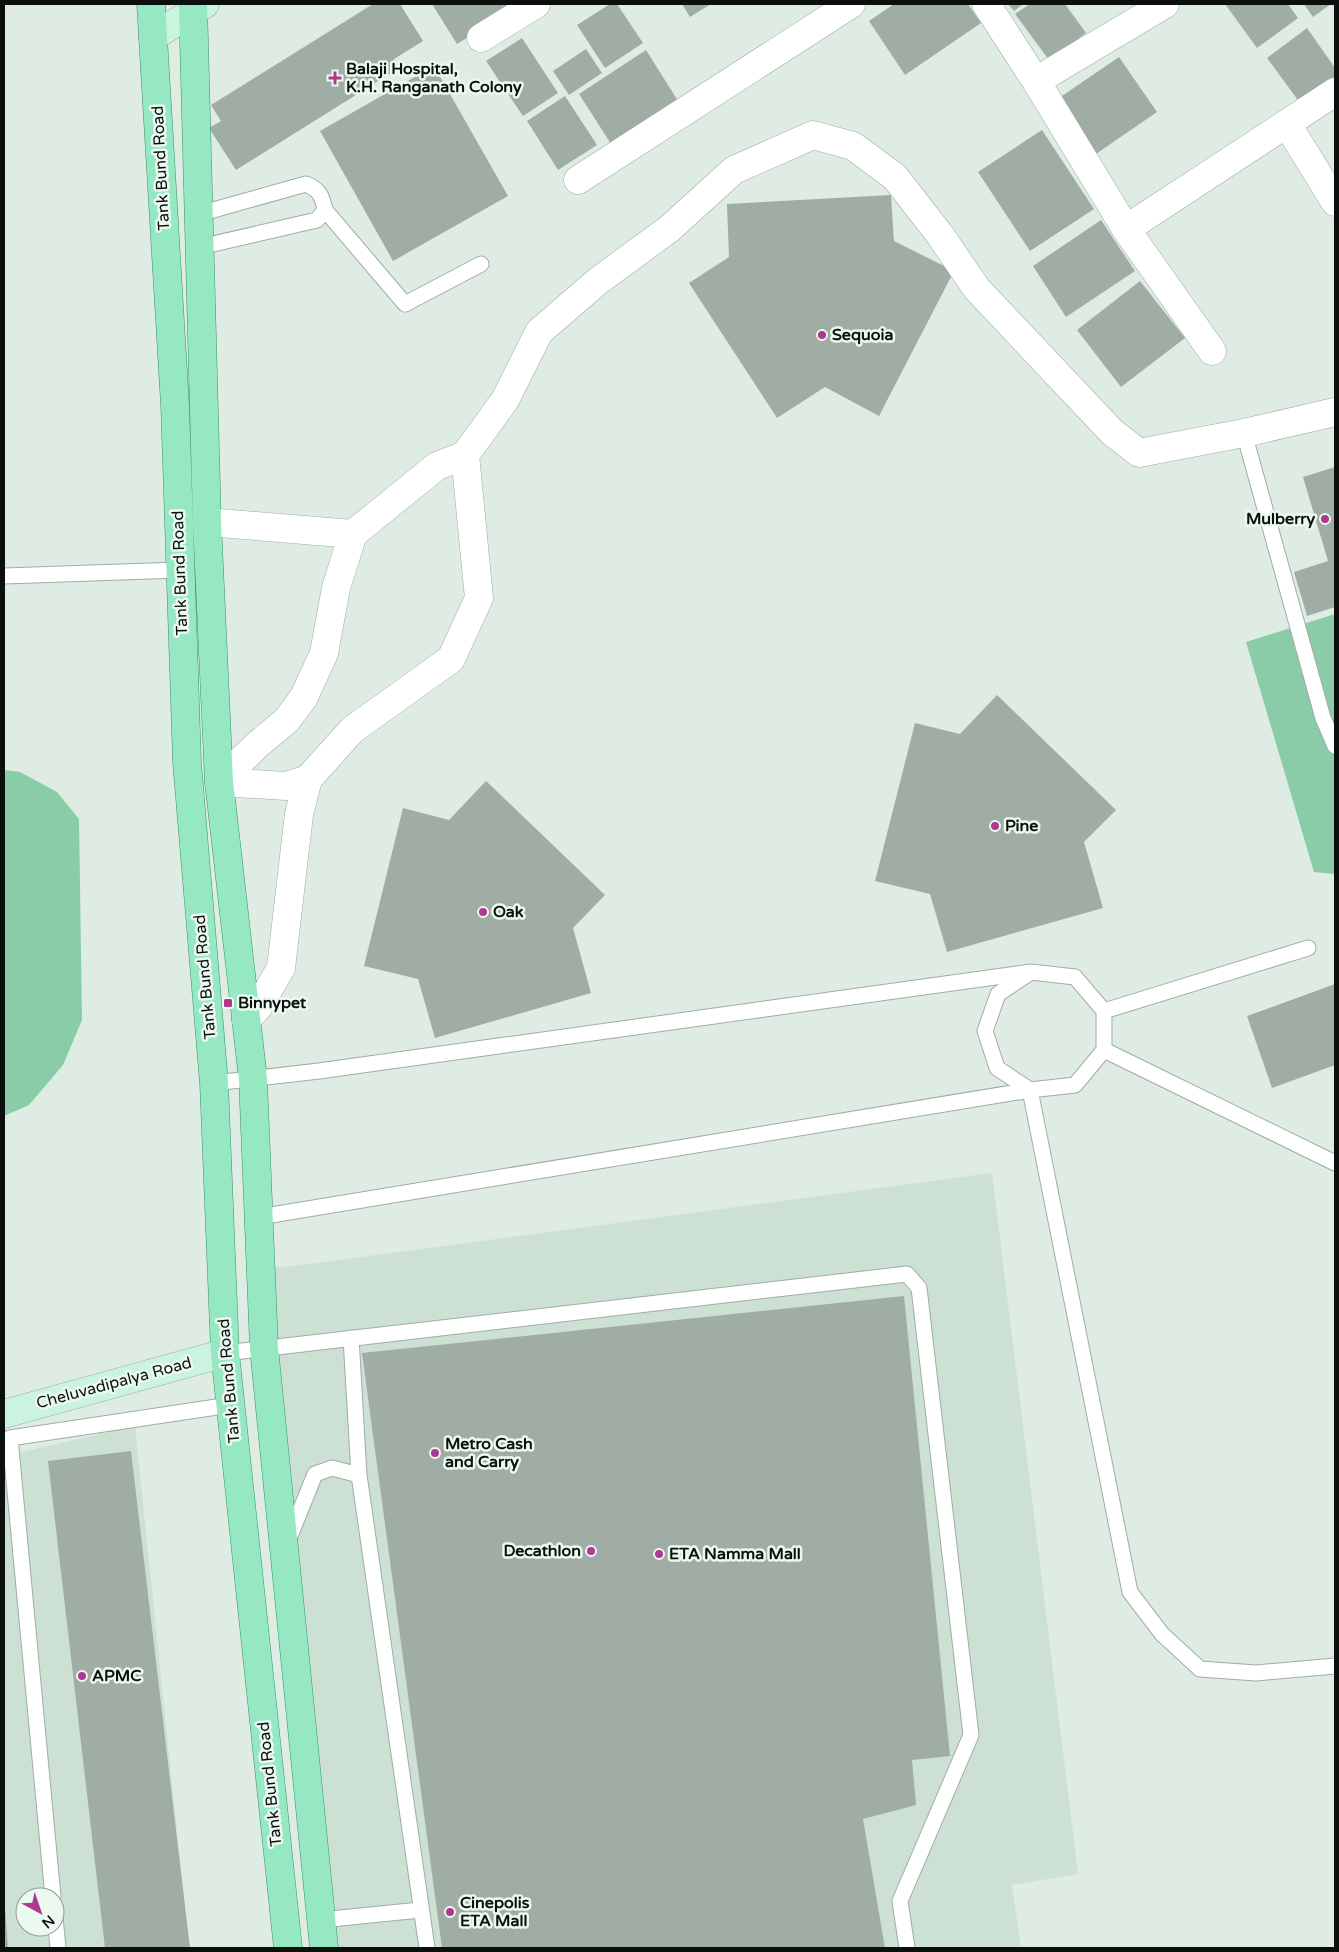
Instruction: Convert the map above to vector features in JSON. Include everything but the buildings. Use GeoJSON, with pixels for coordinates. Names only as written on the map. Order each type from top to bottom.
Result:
{"type":"FeatureCollection","features":[{"type":"Feature","properties":{"kind":"main road","name":"Tank Bund Road"},"geometry":{"type":"LineString","coordinates":[[151,4],[175,405],[187,762],[214,1083],[225,1353],[288,1948]]}},
{"type":"Feature","properties":{"kind":"main road"},"geometry":{"type":"LineString","coordinates":[[197,6],[199,214],[207,522],[219,782],[253,1079],[264,1348],[324,1948]]}},
{"type":"Feature","properties":{"kind":"street"},"geometry":{"type":"LineString","coordinates":[[481,38],[536,4]]}},
{"type":"Feature","properties":{"kind":"street"},"geometry":{"type":"LineString","coordinates":[[578,180],[851,4]]}},
{"type":"Feature","properties":{"kind":"street"},"geometry":{"type":"LineString","coordinates":[[986,4],[1036,81],[1126,229],[1212,351]]}},
{"type":"Feature","properties":{"kind":"street"},"geometry":{"type":"LineString","coordinates":[[1036,81],[1165,4]]}},
{"type":"Feature","properties":{"kind":"street"},"geometry":{"type":"LineString","coordinates":[[153,37],[197,6]]}},
{"type":"Feature","properties":{"kind":"street"},"geometry":{"type":"LineString","coordinates":[[1126,229],[1335,92]]}},
{"type":"Feature","properties":{"kind":"street"},"geometry":{"type":"LineString","coordinates":[[1286,124],[1335,202]]}},
{"type":"Feature","properties":{"kind":"street"},"geometry":{"type":"LineString","coordinates":[[219,782],[257,745],[286,721],[304,697],[324,653],[336,588],[353,534],[437,466],[465,455],[505,400],[539,332],[598,281],[669,229],[734,170],[813,135],[853,146],[895,178],[977,288],[1112,432],[1139,453],[1244,433],[1335,412]]}},
{"type":"Feature","properties":{"kind":"street"},"geometry":{"type":"LineString","coordinates":[[246,1020],[259,1006],[281,968],[299,814],[308,779],[352,730],[451,659],[479,598],[465,455]]}},
{"type":"Feature","properties":{"kind":"street"},"geometry":{"type":"LineString","coordinates":[[207,522],[353,534]]}},
{"type":"Feature","properties":{"kind":"street"},"geometry":{"type":"LineString","coordinates":[[219,782],[286,786],[308,779]]}},
{"type":"Feature","properties":{"kind":"street","name":"Cheluvadipalya Road"},"geometry":{"type":"LineString","coordinates":[[4,1414],[225,1353]]}},
{"type":"Feature","properties":{"kind":"lane"},"geometry":{"type":"LineString","coordinates":[[199,214],[306,184],[318,189],[325,210],[405,304],[481,264]]}},
{"type":"Feature","properties":{"kind":"lane"},"geometry":{"type":"LineString","coordinates":[[200,247],[317,220],[325,210]]}},
{"type":"Feature","properties":{"kind":"lane"},"geometry":{"type":"LineString","coordinates":[[1244,433],[1324,718],[1335,746]]}},
{"type":"Feature","properties":{"kind":"lane"},"geometry":{"type":"LineString","coordinates":[[4,576],[180,570]]}},
{"type":"Feature","properties":{"kind":"lane"},"geometry":{"type":"LineString","coordinates":[[1104,1011],[1308,948]]}},
{"type":"Feature","properties":{"kind":"lane"},"geometry":{"type":"LineString","coordinates":[[214,1083],[1031,972],[1075,977],[1104,1011],[1104,1050],[1075,1085],[1030,1090],[259,1217]]}},
{"type":"Feature","properties":{"kind":"lane"},"geometry":{"type":"LineString","coordinates":[[1031,972],[998,994],[985,1031],[997,1068],[1030,1090],[1130,1592],[1162,1634],[1200,1669],[1256,1673],[1335,1666]]}},
{"type":"Feature","properties":{"kind":"lane"},"geometry":{"type":"LineString","coordinates":[[1104,1050],[1335,1162]]}},
{"type":"Feature","properties":{"kind":"lane"},"geometry":{"type":"LineString","coordinates":[[225,1353],[907,1274],[919,1288],[971,1735],[900,1901],[907,1948]]}},
{"type":"Feature","properties":{"kind":"lane"},"geometry":{"type":"LineString","coordinates":[[351,1338],[360,1475],[420,1910],[427,1948]]}},
{"type":"Feature","properties":{"kind":"lane"},"geometry":{"type":"LineString","coordinates":[[52,1887],[10,1438],[230,1405]]}},
{"type":"Feature","properties":{"kind":"lane"},"geometry":{"type":"LineString","coordinates":[[284,1551],[315,1474],[332,1468],[360,1475]]}},
{"type":"Feature","properties":{"kind":"lane"},"geometry":{"type":"LineString","coordinates":[[321,1920],[420,1910]]}},
{"type":"Feature","properties":{"kind":"shaded area"},"geometry":{"type":"Polygon","coordinates":[[[992,1173],[1078,1874],[1012,1885],[1021,1948],[331,1948],[253,1269],[293,1266],[992,1173]]]}},
{"type":"Feature","properties":{"kind":"shaded area","name":"APMC"},"geometry":{"type":"Polygon","coordinates":[[[135,1426],[189,1948],[4,1948],[4,1456],[135,1426]]]}},
{"type":"Feature","properties":{"kind":"green space"},"geometry":{"type":"Polygon","coordinates":[[[1335,614],[1335,874],[1314,872],[1246,642],[1335,614]]]}},
{"type":"Feature","properties":{"kind":"green space"},"geometry":{"type":"Polygon","coordinates":[[[4,770],[20,772],[57,792],[79,819],[82,1020],[63,1065],[29,1105],[4,1116],[4,770]]]}},
{"type":"Feature","properties":{"kind":"place","name":"Balaji Hospital, K.H. Ranganath Colony"},"geometry":{"type":"Point","coordinates":[335,78]}},
{"type":"Feature","properties":{"kind":"place","name":"Sequoia"},"geometry":{"type":"Point","coordinates":[822,335]}},
{"type":"Feature","properties":{"kind":"place","name":"Mulberry"},"geometry":{"type":"Point","coordinates":[1325,519]}},
{"type":"Feature","properties":{"kind":"place","name":"Pine"},"geometry":{"type":"Point","coordinates":[995,826]}},
{"type":"Feature","properties":{"kind":"place","name":"Oak"},"geometry":{"type":"Point","coordinates":[483,912]}},
{"type":"Feature","properties":{"kind":"place","name":"Binnypet"},"geometry":{"type":"Point","coordinates":[228,1003]}},
{"type":"Feature","properties":{"kind":"place","name":"Metro Cash and Carry"},"geometry":{"type":"Point","coordinates":[435,1453]}},
{"type":"Feature","properties":{"kind":"place","name":"Decathlon"},"geometry":{"type":"Point","coordinates":[591,1551]}},
{"type":"Feature","properties":{"kind":"place","name":"ETA Namma Mall"},"geometry":{"type":"Point","coordinates":[659,1554]}},
{"type":"Feature","properties":{"kind":"place","name":"APMC"},"geometry":{"type":"Point","coordinates":[82,1676]}},
{"type":"Feature","properties":{"kind":"place","name":"Cinepolis ETA Mall"},"geometry":{"type":"Point","coordinates":[450,1912]}}]}
